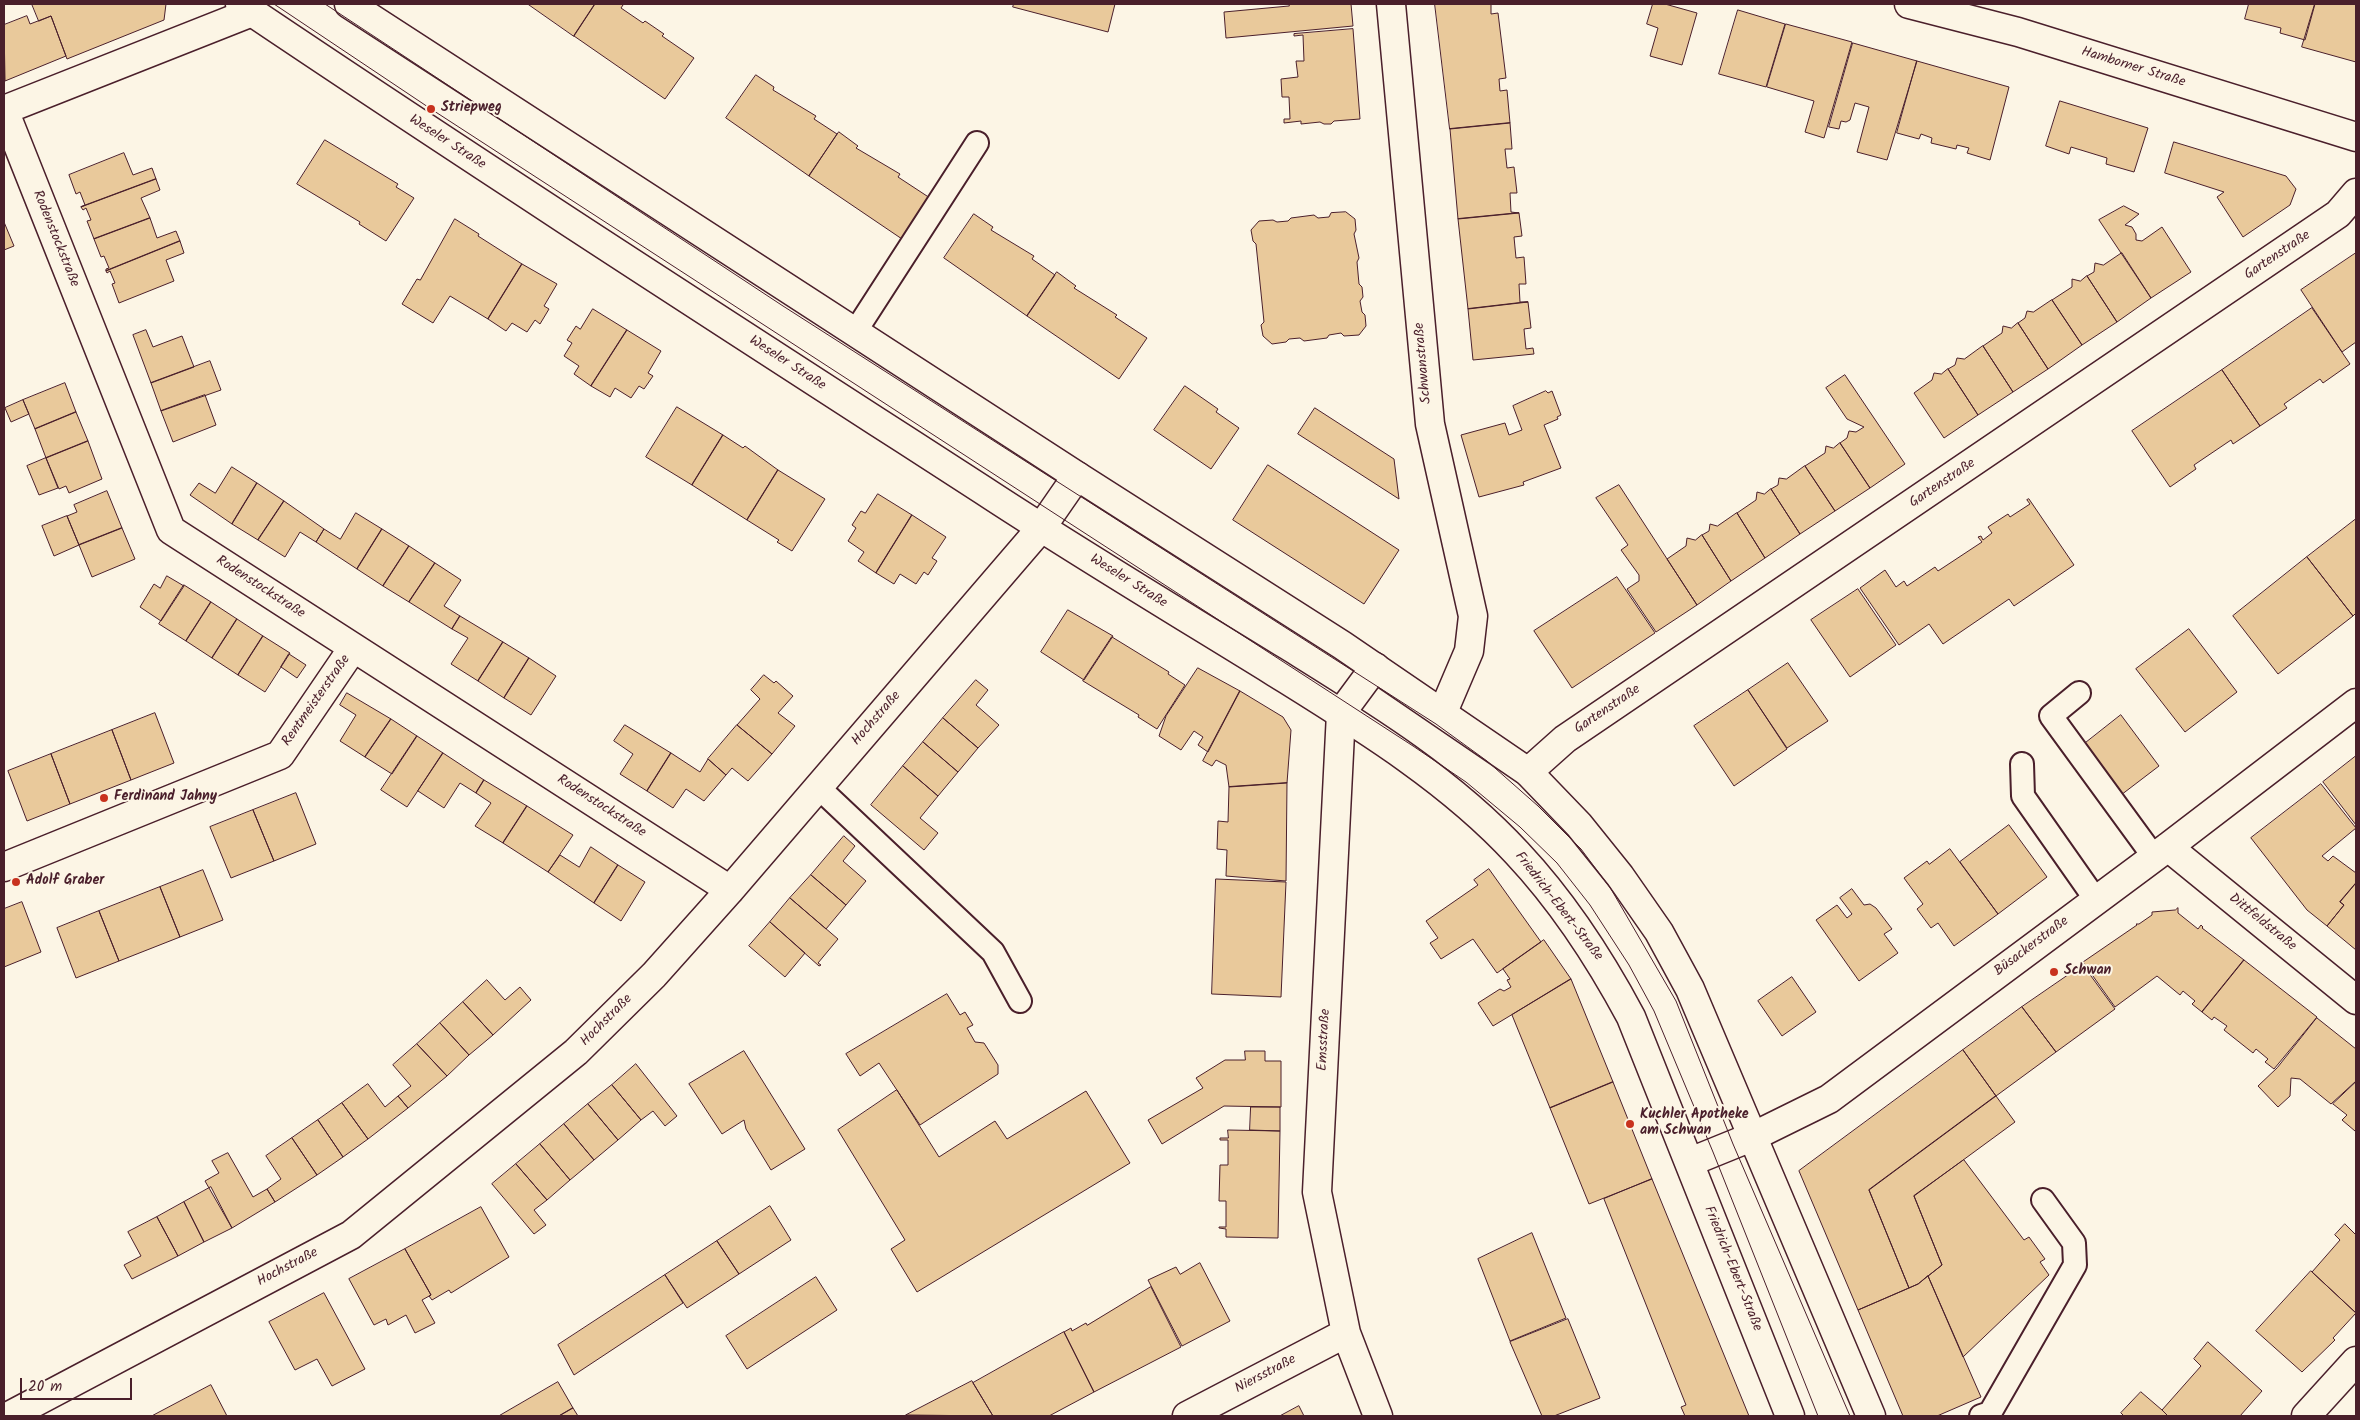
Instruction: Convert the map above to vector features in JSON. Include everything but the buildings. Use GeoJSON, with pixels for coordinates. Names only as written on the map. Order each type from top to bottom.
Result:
{"type":"FeatureCollection","features":[{"type":"Feature","properties":{"kind":"street"},"geometry":{"type":"LineString","coordinates":[[350,4],[1375,667],[1528,772],[1579,825],[1620,876],[1659,932],[1690,989],[1754,1136],[1871,1416]]}},
{"type":"Feature","properties":{"kind":"street","name":"Schwanstraße"},"geometry":{"type":"LineString","coordinates":[[1391,4],[1430,424],[1473,616],[1469,651],[1443,712]]}},
{"type":"Feature","properties":{"kind":"street","name":"Hamborner Straße"},"geometry":{"type":"LineString","coordinates":[[1909,4],[2018,32],[2356,137]]}},
{"type":"Feature","properties":{"kind":"street"},"geometry":{"type":"LineString","coordinates":[[4,110],[246,8]]}},
{"type":"Feature","properties":{"kind":"street","name":"Weseler Straße"},"geometry":{"type":"LineString","coordinates":[[246,8],[441,140],[1041,528],[1341,713]]}},
{"type":"Feature","properties":{"kind":"street","name":"Rodenstockstraße"},"geometry":{"type":"LineString","coordinates":[[4,110],[171,530],[730,890]]}},
{"type":"Feature","properties":{"kind":"street","name":"Gartenstraße"},"geometry":{"type":"LineString","coordinates":[[1528,772],[1565,739],[2338,214],[2356,193]]}},
{"type":"Feature","properties":{"kind":"street","name":"Hochstraße"},"geometry":{"type":"LineString","coordinates":[[9,1416],[351,1235],[576,1052],[654,975],[730,890],[1041,528],[1077,476]]}},
{"type":"Feature","properties":{"kind":"street","name":"Rentmeisterstraße"},"geometry":{"type":"LineString","coordinates":[[4,867],[280,755],[353,648]]}},
{"type":"Feature","properties":{"kind":"street"},"geometry":{"type":"LineString","coordinates":[[1341,713],[1375,667]]}},
{"type":"Feature","properties":{"kind":"street","name":"Büsackerstraße"},"geometry":{"type":"LineString","coordinates":[[1690,1162],[1754,1136],[1829,1099],[2161,852],[2356,703]]}},
{"type":"Feature","properties":{"kind":"street","name":"Friedrich-Ebert-Straße"},"geometry":{"type":"LineString","coordinates":[[1341,713],[1407,759],[1467,806],[1517,853],[1564,910],[1602,964],[1631,1017],[1790,1416]]}},
{"type":"Feature","properties":{"kind":"street","name":"Emsstraße"},"geometry":{"type":"LineString","coordinates":[[1341,713],[1317,1192],[1346,1333],[1378,1416]]}},
{"type":"Feature","properties":{"kind":"street","name":"Dittfeldstraße"},"geometry":{"type":"LineString","coordinates":[[2161,852],[2356,1000]]}},
{"type":"Feature","properties":{"kind":"street","name":"Niersstraße"},"geometry":{"type":"LineString","coordinates":[[1187,1416],[1346,1333]]}},
{"type":"Feature","properties":{"kind":"street"},"geometry":{"type":"LineString","coordinates":[[2306,1416],[2356,1361]]}},
{"type":"Feature","properties":{"kind":"lane"},"geometry":{"type":"LineString","coordinates":[[855,332],[977,144]]}},
{"type":"Feature","properties":{"kind":"lane"},"geometry":{"type":"LineString","coordinates":[[2079,692],[2052,716],[2161,852]]}},
{"type":"Feature","properties":{"kind":"lane"},"geometry":{"type":"LineString","coordinates":[[2022,764],[2023,796],[2096,900]]}},
{"type":"Feature","properties":{"kind":"lane"},"geometry":{"type":"LineString","coordinates":[[818,787],[993,952],[1020,1001]]}},
{"type":"Feature","properties":{"kind":"lane"},"geometry":{"type":"LineString","coordinates":[[1981,1416],[1990,1412],[2075,1266],[2074,1243],[2042,1200]]}},
{"type":"Feature","properties":{"kind":"tram line"},"geometry":{"type":"LineString","coordinates":[[274,4],[431,109],[1413,746],[1466,782],[1520,827],[1557,863],[1590,905],[1629,965],[1654,1011],[1713,1152],[1818,1416]]}},
{"type":"Feature","properties":{"kind":"tram line"},"geometry":{"type":"LineString","coordinates":[[325,4],[783,306],[1436,724],[1487,761],[1538,806],[1581,849],[1611,889],[1676,1001],[1733,1144],[1850,1416]]}},
{"type":"Feature","properties":{"kind":"place","name":"Striepweg"},"geometry":{"type":"Point","coordinates":[431,109]}},
{"type":"Feature","properties":{"kind":"place","name":"Ferdinand Jahny"},"geometry":{"type":"Point","coordinates":[104,798]}},
{"type":"Feature","properties":{"kind":"place","name":"Adolf Graber"},"geometry":{"type":"Point","coordinates":[16,882]}},
{"type":"Feature","properties":{"kind":"place","name":"Schwan"},"geometry":{"type":"Point","coordinates":[2054,972]}},
{"type":"Feature","properties":{"kind":"place","name":"Kuchler Apotheke am Schwan"},"geometry":{"type":"Point","coordinates":[1630,1124]}}]}
